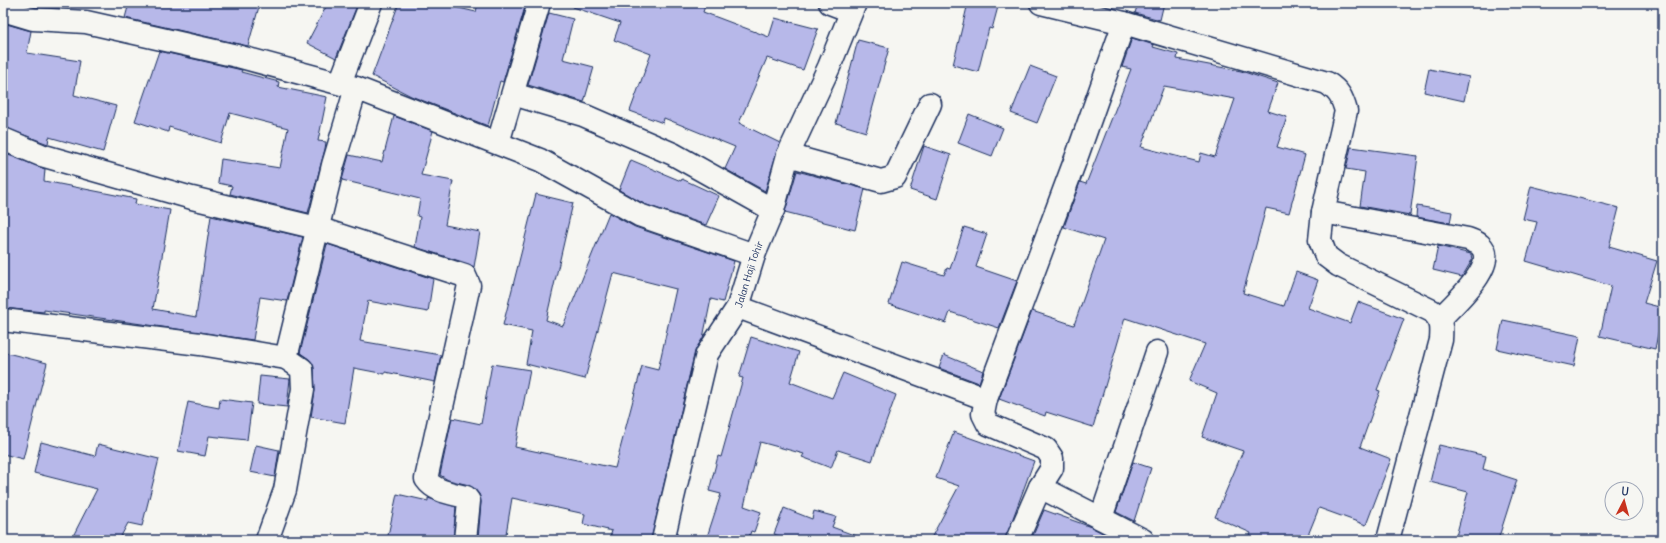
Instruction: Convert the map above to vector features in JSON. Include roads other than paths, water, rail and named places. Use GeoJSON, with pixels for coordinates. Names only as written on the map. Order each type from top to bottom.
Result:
{"type":"FeatureCollection","features":[{"type":"Feature","properties":{"kind":"street"},"geometry":{"type":"LineString","coordinates":[[286,358],[333,165],[348,85],[371,3]]}},
{"type":"Feature","properties":{"kind":"street"},"geometry":{"type":"LineString","coordinates":[[498,142],[539,3]]}},
{"type":"Feature","properties":{"kind":"street"},"geometry":{"type":"LineString","coordinates":[[830,3],[853,7]]}},
{"type":"Feature","properties":{"kind":"street"},"geometry":{"type":"LineString","coordinates":[[1041,3],[1103,10],[1124,23],[1326,83],[1337,89],[1342,98],[1346,111],[1323,212],[1320,240],[1326,256],[1338,265],[1432,310],[1440,319],[1441,340],[1388,540]]}},
{"type":"Feature","properties":{"kind":"street","name":"Jalan Haji Tohir"},"geometry":{"type":"LineString","coordinates":[[663,540],[707,354],[738,306],[754,256],[773,210],[788,154],[829,67],[853,7]]}},
{"type":"Feature","properties":{"kind":"street"},"geometry":{"type":"LineString","coordinates":[[3,10],[33,19],[88,12],[237,56],[348,85],[498,142],[540,160],[639,215],[754,256]]}},
{"type":"Feature","properties":{"kind":"street"},"geometry":{"type":"LineString","coordinates":[[1017,540],[1040,487],[1052,468],[1052,458],[1046,449],[988,424],[982,414],[986,399],[1078,154],[1124,23]]}},
{"type":"Feature","properties":{"kind":"street"},"geometry":{"type":"LineString","coordinates":[[513,94],[583,115],[673,154],[773,210]]}},
{"type":"Feature","properties":{"kind":"street"},"geometry":{"type":"LineString","coordinates":[[788,154],[881,181],[895,177],[930,104]]}},
{"type":"Feature","properties":{"kind":"street"},"geometry":{"type":"LineString","coordinates":[[3,139],[41,155],[185,196],[317,228],[465,276],[469,284],[426,479],[430,486],[438,490],[466,497],[469,501],[465,540]]}},
{"type":"Feature","properties":{"kind":"street"},"geometry":{"type":"LineString","coordinates":[[1323,212],[1468,239],[1479,244],[1483,250],[1485,262],[1481,274],[1440,319]]}},
{"type":"Feature","properties":{"kind":"street"},"geometry":{"type":"LineString","coordinates":[[738,306],[986,399]]}},
{"type":"Feature","properties":{"kind":"street"},"geometry":{"type":"LineString","coordinates":[[3,320],[200,344],[286,358],[302,369],[304,389],[285,490],[267,540]]}},
{"type":"Feature","properties":{"kind":"street"},"geometry":{"type":"LineString","coordinates":[[1101,518],[1157,352]]}},
{"type":"Feature","properties":{"kind":"street"},"geometry":{"type":"LineString","coordinates":[[1040,487],[1143,540]]}}]}
